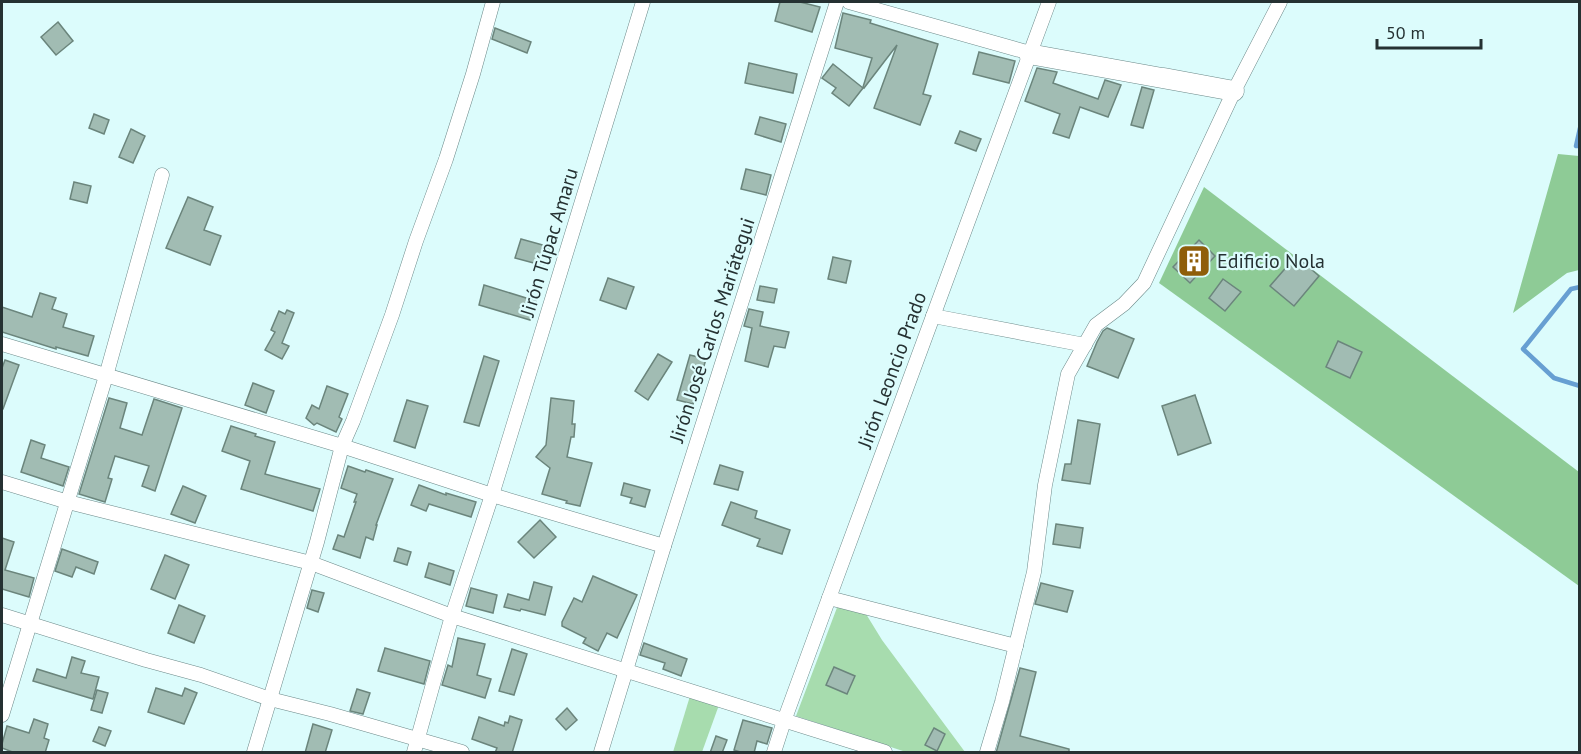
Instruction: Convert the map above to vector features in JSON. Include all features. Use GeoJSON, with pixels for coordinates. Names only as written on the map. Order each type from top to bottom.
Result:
{"type":"FeatureCollection","features":[{"type":"Feature","properties":{"kind":"street"},"geometry":{"type":"LineString","coordinates":[[254,753],[342,446],[392,315],[446,159],[493,2]]}},
{"type":"Feature","properties":{"kind":"street","name":"Jirón Túpac Amaru"},"geometry":{"type":"LineString","coordinates":[[414,753],[452,616],[492,495],[643,2]]}},
{"type":"Feature","properties":{"kind":"street","name":"Jirón José Carlos Mariátegui"},"geometry":{"type":"LineString","coordinates":[[601,753],[664,546],[837,2]]}},
{"type":"Feature","properties":{"kind":"street"},"geometry":{"type":"LineString","coordinates":[[849,2],[1029,54],[1234,91]]}},
{"type":"Feature","properties":{"kind":"street","name":"Jirón Leoncio Prado"},"geometry":{"type":"LineString","coordinates":[[774,753],[1049,2]]}},
{"type":"Feature","properties":{"kind":"street"},"geometry":{"type":"LineString","coordinates":[[987,753],[1034,572],[1044,485],[1068,374],[1096,325],[1124,304],[1144,283],[1234,91],[1280,2]]}},
{"type":"Feature","properties":{"kind":"street"},"geometry":{"type":"LineString","coordinates":[[2,716],[106,376],[162,174]]}},
{"type":"Feature","properties":{"kind":"street"},"geometry":{"type":"LineString","coordinates":[[933,316],[1085,345]]}},
{"type":"Feature","properties":{"kind":"street"},"geometry":{"type":"LineString","coordinates":[[2,344],[664,546]]}},
{"type":"Feature","properties":{"kind":"street"},"geometry":{"type":"LineString","coordinates":[[2,482],[68,502],[310,562],[452,616],[885,753]]}},
{"type":"Feature","properties":{"kind":"street"},"geometry":{"type":"LineString","coordinates":[[829,598],[1016,646]]}},
{"type":"Feature","properties":{"kind":"street"},"geometry":{"type":"LineString","coordinates":[[2,615],[201,675],[270,699],[418,738],[462,753]]}},
{"type":"Feature","properties":{"kind":"green space"},"geometry":{"type":"Polygon","coordinates":[[[1558,154],[1579,156],[1579,270],[1567,273],[1513,313],[1558,154]]]}},
{"type":"Feature","properties":{"kind":"green space"},"geometry":{"type":"Polygon","coordinates":[[[1204,187],[1579,472],[1579,586],[1159,283],[1204,187]]]}},
{"type":"Feature","properties":{"kind":"green space"},"geometry":{"type":"Polygon","coordinates":[[[838,605],[866,614],[882,640],[965,752],[906,752],[796,716],[838,605]]]}},
{"type":"Feature","properties":{"kind":"green space"},"geometry":{"type":"Polygon","coordinates":[[[690,696],[719,705],[702,752],[673,752],[690,696]]]}},
{"type":"Feature","properties":{"kind":"building"},"geometry":{"type":"Polygon","coordinates":[[[780,2],[800,2],[820,7],[812,32],[775,21],[780,2]]]}},
{"type":"Feature","properties":{"kind":"building"},"geometry":{"type":"Polygon","coordinates":[[[843,13],[871,20],[870,23],[938,44],[923,94],[931,96],[920,125],[874,108],[897,45],[864,88],[872,58],[835,48],[843,13]]]}},
{"type":"Feature","properties":{"kind":"building"},"geometry":{"type":"Polygon","coordinates":[[[58,22],[73,41],[56,55],[41,37],[58,22]]]}},
{"type":"Feature","properties":{"kind":"building"},"geometry":{"type":"Polygon","coordinates":[[[495,28],[531,42],[527,53],[492,39],[495,28]]]}},
{"type":"Feature","properties":{"kind":"building"},"geometry":{"type":"Polygon","coordinates":[[[979,52],[1015,61],[1009,83],[973,74],[979,52]]]}},
{"type":"Feature","properties":{"kind":"building"},"geometry":{"type":"Polygon","coordinates":[[[749,63],[797,74],[793,93],[745,83],[749,63]]]}},
{"type":"Feature","properties":{"kind":"building"},"geometry":{"type":"Polygon","coordinates":[[[833,64],[863,88],[849,106],[832,93],[836,88],[822,78],[833,64]]]}},
{"type":"Feature","properties":{"kind":"building"},"geometry":{"type":"Polygon","coordinates":[[[1037,68],[1057,72],[1053,83],[1098,99],[1105,80],[1121,85],[1108,117],[1080,107],[1069,138],[1053,133],[1060,114],[1025,101],[1037,68]]]}},
{"type":"Feature","properties":{"kind":"building"},"geometry":{"type":"Polygon","coordinates":[[[1142,87],[1154,90],[1143,128],[1131,125],[1142,87]]]}},
{"type":"Feature","properties":{"kind":"building"},"geometry":{"type":"Polygon","coordinates":[[[94,114],[109,120],[104,134],[89,128],[94,114]]]}},
{"type":"Feature","properties":{"kind":"building"},"geometry":{"type":"Polygon","coordinates":[[[760,117],[786,124],[781,142],[755,134],[760,117]]]}},
{"type":"Feature","properties":{"kind":"building"},"geometry":{"type":"Polygon","coordinates":[[[131,129],[145,136],[133,163],[119,157],[131,129]]]}},
{"type":"Feature","properties":{"kind":"building"},"geometry":{"type":"Polygon","coordinates":[[[960,131],[981,139],[976,151],[955,143],[960,131]]]}},
{"type":"Feature","properties":{"kind":"building"},"geometry":{"type":"Polygon","coordinates":[[[746,169],[771,175],[766,195],[741,189],[746,169]]]}},
{"type":"Feature","properties":{"kind":"building"},"geometry":{"type":"Polygon","coordinates":[[[74,182],[91,186],[87,203],[70,199],[74,182]]]}},
{"type":"Feature","properties":{"kind":"building"},"geometry":{"type":"Polygon","coordinates":[[[188,197],[213,207],[204,230],[221,236],[210,265],[166,248],[188,197]]]}},
{"type":"Feature","properties":{"kind":"building"},"geometry":{"type":"Polygon","coordinates":[[[521,239],[550,247],[545,266],[515,258],[521,239]]]}},
{"type":"Feature","properties":{"kind":"building","name":"Edificio Nola"},"geometry":{"type":"Polygon","coordinates":[[[1199,240],[1215,256],[1190,283],[1173,267],[1199,240]]]}},
{"type":"Feature","properties":{"kind":"building"},"geometry":{"type":"Polygon","coordinates":[[[1296,256],[1319,276],[1294,306],[1270,286],[1296,256]]]}},
{"type":"Feature","properties":{"kind":"building"},"geometry":{"type":"Polygon","coordinates":[[[833,257],[851,261],[846,283],[828,279],[833,257]]]}},
{"type":"Feature","properties":{"kind":"building"},"geometry":{"type":"Polygon","coordinates":[[[608,278],[634,287],[626,309],[600,300],[608,278]]]}},
{"type":"Feature","properties":{"kind":"building"},"geometry":{"type":"Polygon","coordinates":[[[1223,279],[1241,292],[1225,311],[1209,298],[1223,279]]]}},
{"type":"Feature","properties":{"kind":"building"},"geometry":{"type":"Polygon","coordinates":[[[484,285],[536,301],[530,320],[479,305],[484,285]]]}},
{"type":"Feature","properties":{"kind":"building"},"geometry":{"type":"Polygon","coordinates":[[[760,286],[777,289],[774,303],[757,300],[760,286]]]}},
{"type":"Feature","properties":{"kind":"building"},"geometry":{"type":"Polygon","coordinates":[[[40,293],[56,298],[52,309],[67,314],[63,327],[94,336],[88,356],[56,347],[56,349],[2,332],[2,307],[32,317],[40,293]]]}},
{"type":"Feature","properties":{"kind":"building"},"geometry":{"type":"Polygon","coordinates":[[[749,309],[763,312],[760,326],[789,332],[785,348],[774,346],[768,367],[745,361],[752,328],[744,326],[749,309]]]}},
{"type":"Feature","properties":{"kind":"building"},"geometry":{"type":"Polygon","coordinates":[[[287,310],[294,313],[282,343],[289,346],[282,359],[265,350],[275,332],[271,330],[279,311],[285,314],[287,310]]]}},
{"type":"Feature","properties":{"kind":"building"},"geometry":{"type":"Polygon","coordinates":[[[1107,328],[1134,339],[1118,378],[1087,366],[1097,342],[1107,328]]]}},
{"type":"Feature","properties":{"kind":"building"},"geometry":{"type":"Polygon","coordinates":[[[1338,341],[1362,352],[1350,378],[1326,367],[1338,341]]]}},
{"type":"Feature","properties":{"kind":"building"},"geometry":{"type":"Polygon","coordinates":[[[658,354],[672,362],[648,400],[635,391],[658,354]]]}},
{"type":"Feature","properties":{"kind":"building"},"geometry":{"type":"Polygon","coordinates":[[[690,355],[706,359],[693,404],[677,400],[690,355]]]}},
{"type":"Feature","properties":{"kind":"building"},"geometry":{"type":"Polygon","coordinates":[[[484,356],[499,361],[479,426],[464,422],[484,356]]]}},
{"type":"Feature","properties":{"kind":"building"},"geometry":{"type":"Polygon","coordinates":[[[5,360],[19,365],[2,409],[2,368],[5,360]]]}},
{"type":"Feature","properties":{"kind":"building"},"geometry":{"type":"Polygon","coordinates":[[[253,383],[274,391],[266,413],[245,405],[253,383]]]}},
{"type":"Feature","properties":{"kind":"building"},"geometry":{"type":"Polygon","coordinates":[[[327,386],[348,394],[339,417],[342,419],[336,432],[317,423],[314,425],[306,418],[312,405],[319,409],[327,386]]]}},
{"type":"Feature","properties":{"kind":"building"},"geometry":{"type":"Polygon","coordinates":[[[1195,395],[1211,443],[1178,455],[1162,406],[1195,395]]]}},
{"type":"Feature","properties":{"kind":"building"},"geometry":{"type":"Polygon","coordinates":[[[109,398],[127,403],[120,428],[142,435],[154,399],[182,408],[155,491],[142,486],[149,466],[115,456],[108,478],[112,479],[105,502],[79,494],[109,398]]]}},
{"type":"Feature","properties":{"kind":"building"},"geometry":{"type":"Polygon","coordinates":[[[551,398],[574,401],[572,424],[575,424],[574,437],[571,437],[567,457],[592,463],[580,506],[542,494],[550,468],[536,457],[546,445],[551,398]]]}},
{"type":"Feature","properties":{"kind":"building"},"geometry":{"type":"Polygon","coordinates":[[[407,400],[428,406],[415,448],[394,441],[407,400]]]}},
{"type":"Feature","properties":{"kind":"building"},"geometry":{"type":"Polygon","coordinates":[[[1078,420],[1100,424],[1090,484],[1062,480],[1065,464],[1071,464],[1078,420]]]}},
{"type":"Feature","properties":{"kind":"building"},"geometry":{"type":"Polygon","coordinates":[[[231,426],[275,442],[265,474],[320,489],[313,511],[241,489],[250,461],[222,451],[231,426]]]}},
{"type":"Feature","properties":{"kind":"building"},"geometry":{"type":"Polygon","coordinates":[[[31,440],[45,445],[41,458],[69,467],[63,486],[21,472],[31,440]]]}},
{"type":"Feature","properties":{"kind":"building"},"geometry":{"type":"Polygon","coordinates":[[[720,465],[743,472],[738,490],[714,484],[720,465]]]}},
{"type":"Feature","properties":{"kind":"building"},"geometry":{"type":"Polygon","coordinates":[[[348,466],[393,479],[376,525],[373,540],[366,537],[360,558],[333,549],[338,535],[344,537],[356,502],[354,502],[357,494],[341,488],[348,466]]]}},
{"type":"Feature","properties":{"kind":"building"},"geometry":{"type":"Polygon","coordinates":[[[624,483],[650,490],[645,507],[630,503],[632,498],[621,495],[624,483]]]}},
{"type":"Feature","properties":{"kind":"building"},"geometry":{"type":"Polygon","coordinates":[[[419,485],[446,495],[446,493],[476,502],[471,517],[429,504],[426,511],[411,505],[419,485]]]}},
{"type":"Feature","properties":{"kind":"building"},"geometry":{"type":"Polygon","coordinates":[[[183,486],[206,496],[195,523],[171,514],[183,486]]]}},
{"type":"Feature","properties":{"kind":"building"},"geometry":{"type":"Polygon","coordinates":[[[731,502],[757,511],[755,518],[790,530],[782,554],[757,546],[760,539],[722,525],[731,502]]]}},
{"type":"Feature","properties":{"kind":"building"},"geometry":{"type":"Polygon","coordinates":[[[540,520],[556,537],[534,558],[518,542],[540,520]]]}},
{"type":"Feature","properties":{"kind":"building"},"geometry":{"type":"Polygon","coordinates":[[[1056,524],[1083,528],[1080,548],[1053,544],[1056,524]]]}},
{"type":"Feature","properties":{"kind":"building"},"geometry":{"type":"Polygon","coordinates":[[[2,538],[14,542],[5,570],[34,578],[29,597],[2,589],[2,538]]]}},
{"type":"Feature","properties":{"kind":"building"},"geometry":{"type":"Polygon","coordinates":[[[398,548],[411,552],[407,565],[394,561],[398,548]]]}},
{"type":"Feature","properties":{"kind":"building"},"geometry":{"type":"Polygon","coordinates":[[[62,549],[98,562],[94,574],[76,567],[72,577],[55,571],[62,549]]]}},
{"type":"Feature","properties":{"kind":"building"},"geometry":{"type":"Polygon","coordinates":[[[165,555],[189,565],[175,599],[151,589],[165,555]]]}},
{"type":"Feature","properties":{"kind":"building"},"geometry":{"type":"Polygon","coordinates":[[[429,563],[454,571],[450,585],[425,577],[429,563]]]}},
{"type":"Feature","properties":{"kind":"building"},"geometry":{"type":"Polygon","coordinates":[[[593,576],[637,595],[617,638],[607,633],[598,651],[583,643],[586,638],[562,626],[574,598],[582,602],[593,576]]]}},
{"type":"Feature","properties":{"kind":"building"},"geometry":{"type":"Polygon","coordinates":[[[534,582],[552,587],[545,615],[504,607],[508,594],[529,600],[534,582]]]}},
{"type":"Feature","properties":{"kind":"building"},"geometry":{"type":"Polygon","coordinates":[[[1041,583],[1073,591],[1067,612],[1035,604],[1041,583]]]}},
{"type":"Feature","properties":{"kind":"building"},"geometry":{"type":"Polygon","coordinates":[[[471,588],[497,595],[493,613],[466,606],[471,588]]]}},
{"type":"Feature","properties":{"kind":"building"},"geometry":{"type":"Polygon","coordinates":[[[312,590],[324,593],[318,612],[307,608],[312,590]]]}},
{"type":"Feature","properties":{"kind":"building"},"geometry":{"type":"Polygon","coordinates":[[[179,605],[205,616],[194,643],[168,633],[179,605]]]}},
{"type":"Feature","properties":{"kind":"building"},"geometry":{"type":"Polygon","coordinates":[[[458,638],[485,644],[477,675],[491,679],[485,698],[442,685],[448,665],[452,667],[458,638]]]}},
{"type":"Feature","properties":{"kind":"building"},"geometry":{"type":"Polygon","coordinates":[[[644,643],[687,659],[681,676],[663,669],[665,663],[640,655],[644,643]]]}},
{"type":"Feature","properties":{"kind":"building"},"geometry":{"type":"Polygon","coordinates":[[[385,648],[430,661],[424,684],[378,671],[385,648]]]}},
{"type":"Feature","properties":{"kind":"building"},"geometry":{"type":"Polygon","coordinates":[[[512,649],[527,654],[514,695],[499,691],[512,649]]]}},
{"type":"Feature","properties":{"kind":"building"},"geometry":{"type":"Polygon","coordinates":[[[72,657],[85,661],[81,673],[99,677],[93,699],[33,681],[37,669],[66,678],[72,657]]]}},
{"type":"Feature","properties":{"kind":"building"},"geometry":{"type":"Polygon","coordinates":[[[834,667],[855,676],[847,694],[826,685],[834,667]]]}},
{"type":"Feature","properties":{"kind":"building"},"geometry":{"type":"Polygon","coordinates":[[[1020,668],[1036,672],[1020,736],[1069,749],[1069,753],[996,753],[1020,668]]]}},
{"type":"Feature","properties":{"kind":"building"},"geometry":{"type":"Polygon","coordinates":[[[156,688],[182,696],[185,688],[197,693],[184,724],[148,712],[156,688]]]}},
{"type":"Feature","properties":{"kind":"building"},"geometry":{"type":"Polygon","coordinates":[[[357,689],[370,693],[363,714],[350,711],[357,689]]]}},
{"type":"Feature","properties":{"kind":"building"},"geometry":{"type":"Polygon","coordinates":[[[97,690],[108,693],[102,713],[91,710],[97,690]]]}},
{"type":"Feature","properties":{"kind":"building"},"geometry":{"type":"Polygon","coordinates":[[[567,708],[577,720],[566,730],[556,719],[567,708]]]}},
{"type":"Feature","properties":{"kind":"building"},"geometry":{"type":"Polygon","coordinates":[[[510,716],[522,720],[512,753],[495,753],[497,748],[472,739],[479,717],[504,726],[505,722],[508,723],[510,716]]]}},
{"type":"Feature","properties":{"kind":"building"},"geometry":{"type":"Polygon","coordinates":[[[34,719],[48,724],[44,738],[49,740],[45,753],[15,753],[2,748],[7,726],[29,733],[34,719]]]}},
{"type":"Feature","properties":{"kind":"building"},"geometry":{"type":"Polygon","coordinates":[[[743,720],[772,728],[767,744],[757,741],[754,753],[734,750],[743,720]]]}},
{"type":"Feature","properties":{"kind":"building"},"geometry":{"type":"Polygon","coordinates":[[[313,724],[332,730],[325,753],[305,753],[313,724]]]}},
{"type":"Feature","properties":{"kind":"building"},"geometry":{"type":"Polygon","coordinates":[[[99,727],[111,731],[105,746],[93,741],[99,727]]]}},
{"type":"Feature","properties":{"kind":"building"},"geometry":{"type":"Polygon","coordinates":[[[934,728],[945,734],[937,751],[925,745],[934,728]]]}},
{"type":"Feature","properties":{"kind":"building"},"geometry":{"type":"Polygon","coordinates":[[[716,736],[727,740],[722,753],[710,753],[716,736]]]}},
{"type":"Feature","properties":{"kind":"waterway"},"geometry":{"type":"LineString","coordinates":[[1580,128],[1576,146],[1580,146]]}},
{"type":"Feature","properties":{"kind":"waterway"},"geometry":{"type":"LineString","coordinates":[[1580,287],[1571,289],[1523,349],[1554,378],[1580,386]]}},
{"type":"Feature","properties":{"kind":"place","name":"Edificio Nola"},"geometry":{"type":"Point","coordinates":[1194,261]}}]}
